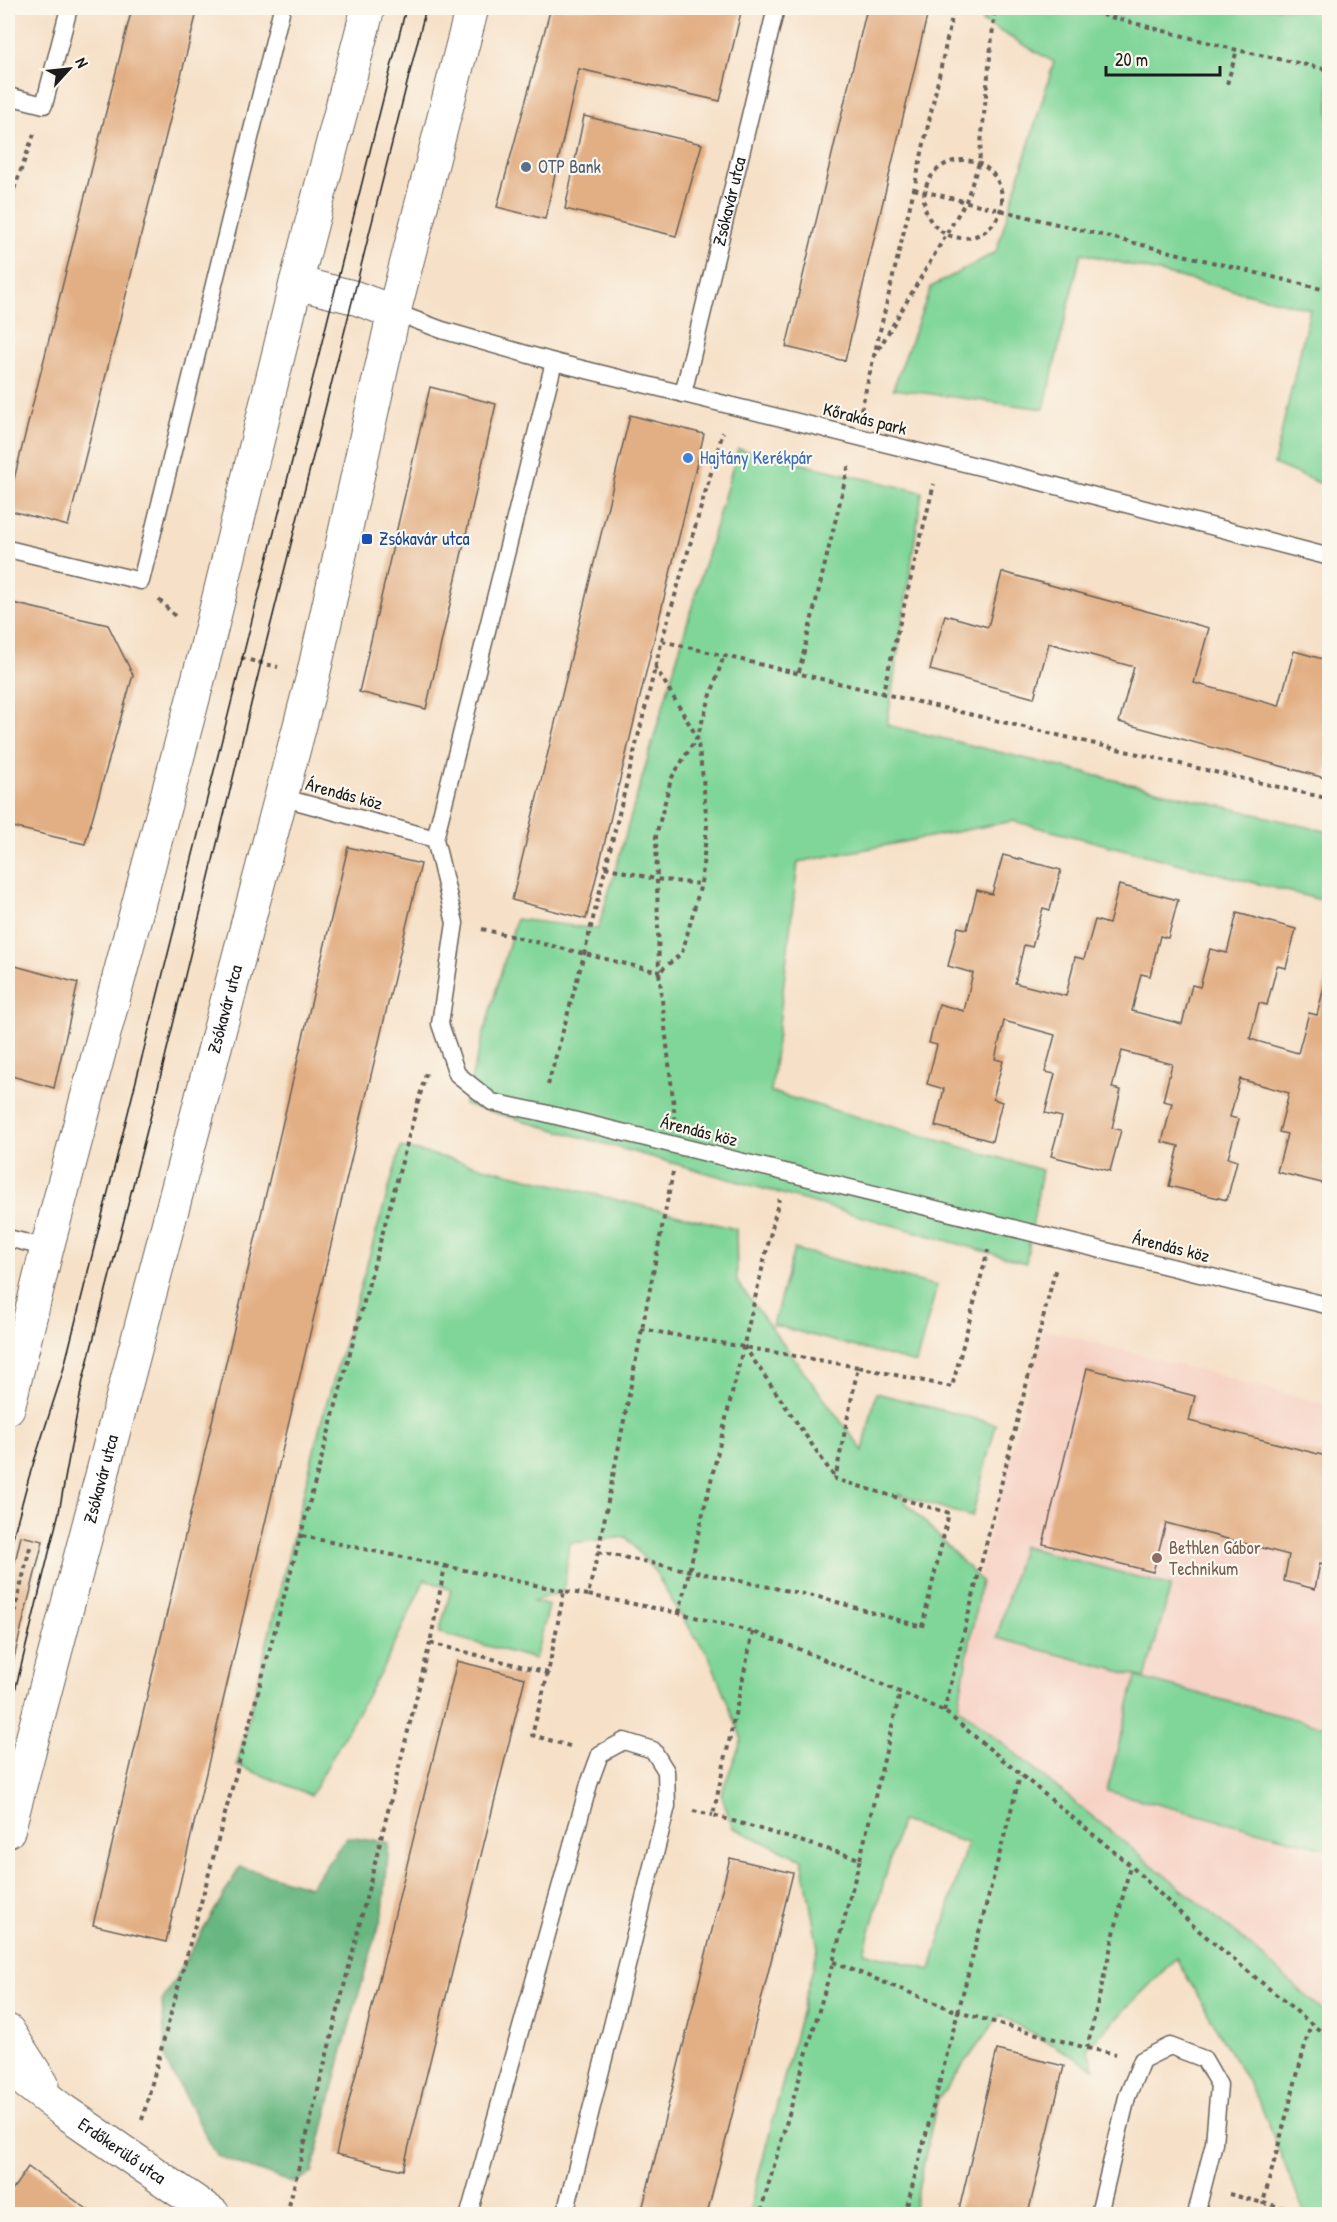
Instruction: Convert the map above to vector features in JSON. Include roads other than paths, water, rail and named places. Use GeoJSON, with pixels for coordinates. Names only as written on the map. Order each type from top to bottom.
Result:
{"type":"FeatureCollection","features":[{"type":"Feature","properties":{"kind":"street"},"geometry":{"type":"LineString","coordinates":[[8,1408],[47,1248],[206,650],[296,283],[368,8]]}},
{"type":"Feature","properties":{"kind":"street","name":"Zsókavár utca"},"geometry":{"type":"LineString","coordinates":[[8,1831],[313,676],[394,312],[471,8]]}},
{"type":"Feature","properties":{"kind":"street"},"geometry":{"type":"LineString","coordinates":[[296,283],[353,297],[394,312]]}},
{"type":"Feature","properties":{"kind":"street"},"geometry":{"type":"LineString","coordinates":[[8,2031],[31,2069],[61,2109]]}},
{"type":"Feature","properties":{"kind":"street"},"geometry":{"type":"LineString","coordinates":[[8,2068],[61,2109]]}},
{"type":"Feature","properties":{"kind":"street","name":"Erdőkerülő utca"},"geometry":{"type":"LineString","coordinates":[[61,2109],[213,2214]]}},
{"type":"Feature","properties":{"kind":"lane"},"geometry":{"type":"LineString","coordinates":[[8,96],[44,105],[69,8]]}},
{"type":"Feature","properties":{"kind":"lane"},"geometry":{"type":"LineString","coordinates":[[8,549],[141,581],[282,8]]}},
{"type":"Feature","properties":{"kind":"lane","name":"Zsókavár utca"},"geometry":{"type":"LineString","coordinates":[[683,394],[776,8]]}},
{"type":"Feature","properties":{"kind":"lane","name":"Kőrakás park"},"geometry":{"type":"LineString","coordinates":[[394,312],[441,330],[554,362],[940,457],[1329,557]]}},
{"type":"Feature","properties":{"kind":"lane"},"geometry":{"type":"LineString","coordinates":[[435,839],[554,362]]}},
{"type":"Feature","properties":{"kind":"lane","name":"Árendás köz"},"geometry":{"type":"LineString","coordinates":[[281,797],[435,839],[455,923],[440,1023],[457,1074],[492,1102],[1329,1306]]}},
{"type":"Feature","properties":{"kind":"lane"},"geometry":{"type":"LineString","coordinates":[[8,1238],[47,1248]]}},
{"type":"Feature","properties":{"kind":"lane"},"geometry":{"type":"LineString","coordinates":[[469,2214],[589,1784],[600,1754],[624,1741],[653,1750],[666,1771],[667,1806],[565,2214]]}},
{"type":"Feature","properties":{"kind":"lane"},"geometry":{"type":"LineString","coordinates":[[1099,2214],[1127,2097],[1138,2069],[1142,2060],[1170,2046],[1204,2059],[1219,2085],[1214,2143],[1196,2214]]}},
{"type":"Feature","properties":{"kind":"tram line"},"geometry":{"type":"LineString","coordinates":[[8,1556],[29,1477],[62,1375],[406,8]]}},
{"type":"Feature","properties":{"kind":"tram line"},"geometry":{"type":"LineString","coordinates":[[8,1719],[59,1512],[83,1380],[426,8]]}},
{"type":"Feature","properties":{"kind":"place","name":"OTP Bank"},"geometry":{"type":"Point","coordinates":[526,167]}},
{"type":"Feature","properties":{"kind":"place","name":"Hajtány Kerékpár"},"geometry":{"type":"Point","coordinates":[688,458]}},
{"type":"Feature","properties":{"kind":"place","name":"Zsókavár utca"},"geometry":{"type":"Point","coordinates":[367,539]}},
{"type":"Feature","properties":{"kind":"place","name":"Bethlen Gábor Technikum"},"geometry":{"type":"Point","coordinates":[1157,1558]}}]}
